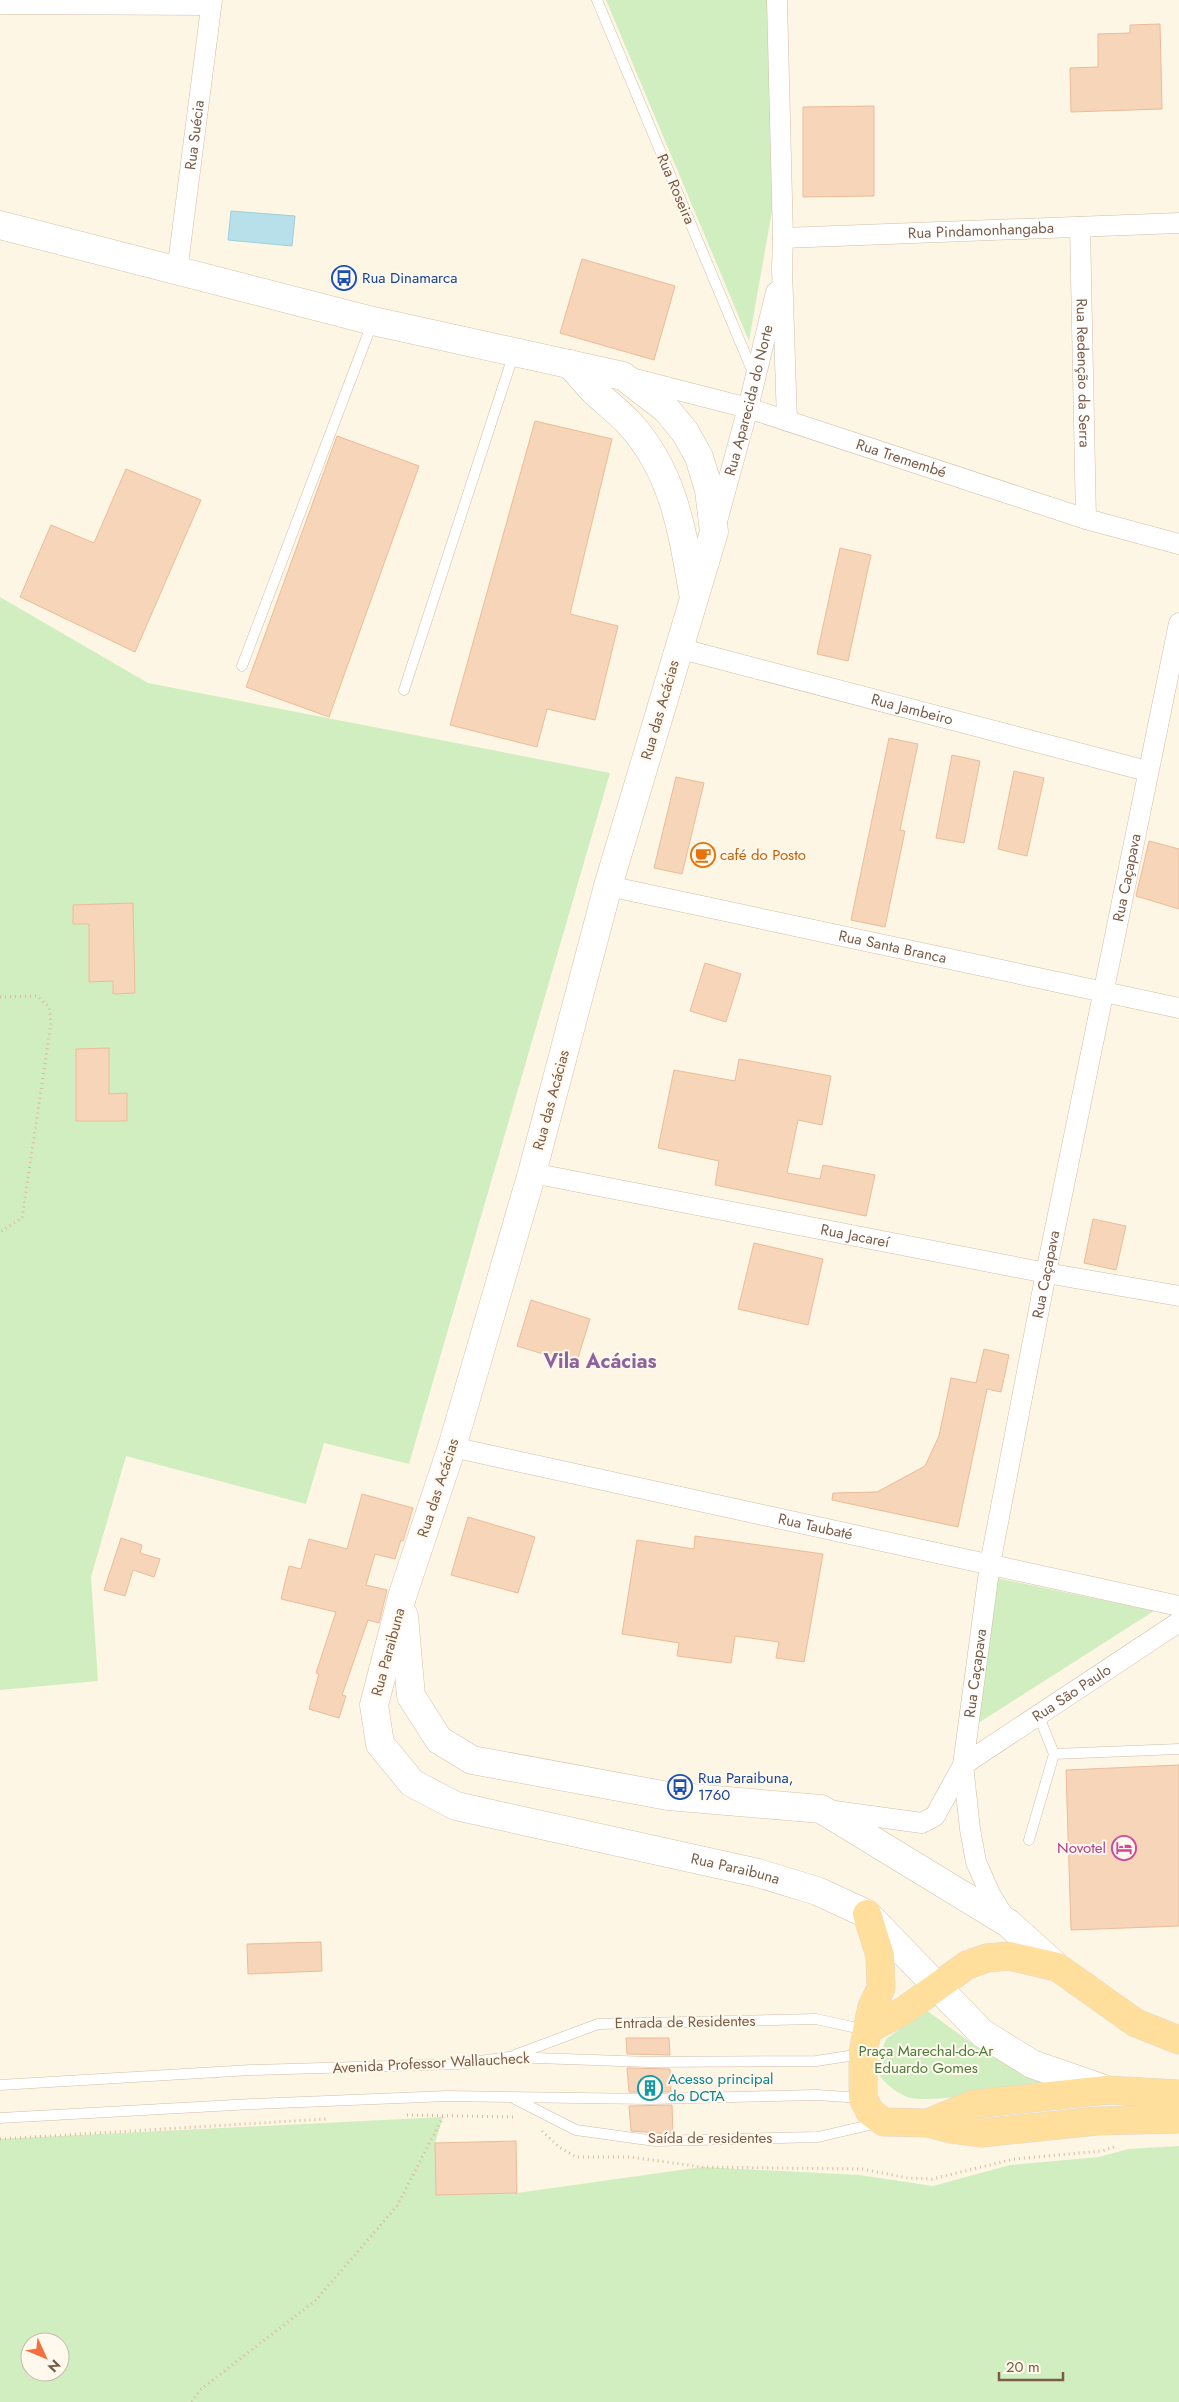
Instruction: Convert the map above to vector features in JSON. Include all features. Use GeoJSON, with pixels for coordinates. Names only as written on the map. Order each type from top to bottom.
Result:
{"type":"FeatureCollection","features":[{"type":"Feature","properties":{"kind":"main road"},"geometry":{"type":"LineString","coordinates":[[0,225],[373,321],[570,364]]}},
{"type":"Feature","properties":{"kind":"main road","name":"Rua das Acácias"},"geometry":{"type":"LineString","coordinates":[[402,1597],[452,1447],[532,1172],[608,886],[714,532],[706,482],[699,457],[685,432],[666,409],[623,376],[570,364]]}},
{"type":"Feature","properties":{"kind":"main road","name":"Rua das Acácias"},"geometry":{"type":"LineString","coordinates":[[570,364],[594,391],[630,423],[653,453],[667,482],[682,524],[694,600]]}},
{"type":"Feature","properties":{"kind":"main road","name":"Rua Paraibuna"},"geometry":{"type":"LineString","coordinates":[[402,1597],[411,1696],[439,1740],[472,1760],[668,1796],[821,1809],[1008,1923],[1057,1967],[1136,2023],[1179,2040]]}},
{"type":"Feature","properties":{"kind":"main road","name":"Rua Paraibuna"},"geometry":{"type":"LineString","coordinates":[[402,1597],[374,1705],[380,1744],[412,1783],[456,1806],[758,1873],[817,1891],[867,1914],[982,2033],[1032,2064],[1107,2090]]}},
{"type":"Feature","properties":{"kind":"main road"},"geometry":{"type":"LineString","coordinates":[[867,1914],[880,1956],[881,1988],[872,2007],[865,2042],[863,2098],[870,2112],[884,2122],[928,2123],[951,2129],[981,2133],[1098,2121],[1179,2119]]}},
{"type":"Feature","properties":{"kind":"main road"},"geometry":{"type":"LineString","coordinates":[[865,2042],[904,2010],[966,1965],[987,1958],[1009,1956],[1057,1967]]}},
{"type":"Feature","properties":{"kind":"main road"},"geometry":{"type":"LineString","coordinates":[[928,2123],[974,2104],[1107,2090],[1179,2094]]}},
{"type":"Feature","properties":{"kind":"street","name":"Rua Aparecida do Norte"},"geometry":{"type":"LineString","coordinates":[[777,0],[787,422]]}},
{"type":"Feature","properties":{"kind":"street"},"geometry":{"type":"LineString","coordinates":[[0,4],[211,3]]}},
{"type":"Feature","properties":{"kind":"street","name":"Rua Suécia"},"geometry":{"type":"LineString","coordinates":[[177,272],[211,3]]}},
{"type":"Feature","properties":{"kind":"street","name":"Rua Pindamonhangaba"},"geometry":{"type":"LineString","coordinates":[[783,238],[1179,223]]}},
{"type":"Feature","properties":{"kind":"street","name":"Rua Redenção da Serra"},"geometry":{"type":"LineString","coordinates":[[1080,227],[1086,519]]}},
{"type":"Feature","properties":{"kind":"street","name":"Rua Aparecida do Norte"},"geometry":{"type":"LineString","coordinates":[[714,532],[748,408],[782,269]]}},
{"type":"Feature","properties":{"kind":"street","name":"Rua Tremembé"},"geometry":{"type":"LineString","coordinates":[[623,376],[748,408],[1086,519],[1179,544]]}},
{"type":"Feature","properties":{"kind":"street","name":"Rua Caçapava"},"geometry":{"type":"LineString","coordinates":[[1008,1923],[990,1894],[976,1862],[970,1829],[963,1765],[990,1564],[1102,993],[1179,623]]}},
{"type":"Feature","properties":{"kind":"street","name":"Rua Jambeiro"},"geometry":{"type":"LineString","coordinates":[[678,648],[1147,771]]}},
{"type":"Feature","properties":{"kind":"street","name":"Rua Santa Branca"},"geometry":{"type":"LineString","coordinates":[[608,886],[1179,1008]]}},
{"type":"Feature","properties":{"kind":"street","name":"Rua Jacareí"},"geometry":{"type":"LineString","coordinates":[[532,1172],[1046,1273],[1179,1296]]}},
{"type":"Feature","properties":{"kind":"street","name":"Rua Taubaté"},"geometry":{"type":"LineString","coordinates":[[452,1447],[1179,1606]]}},
{"type":"Feature","properties":{"kind":"street","name":"Rua São Paulo"},"geometry":{"type":"LineString","coordinates":[[963,1765],[1179,1622]]}},
{"type":"Feature","properties":{"kind":"street","name":"Rua Paraibuna"},"geometry":{"type":"LineString","coordinates":[[821,1809],[922,1823],[935,1816],[963,1765]]}},
{"type":"Feature","properties":{"kind":"lane","name":"Rua Roseira"},"geometry":{"type":"LineString","coordinates":[[596,0],[755,377]]}},
{"type":"Feature","properties":{"kind":"lane"},"geometry":{"type":"LineString","coordinates":[[242,666],[373,321]]}},
{"type":"Feature","properties":{"kind":"lane"},"geometry":{"type":"LineString","coordinates":[[404,690],[514,352]]}},
{"type":"Feature","properties":{"kind":"lane"},"geometry":{"type":"LineString","coordinates":[[1030,1840],[1054,1754],[1038,1714]]}},
{"type":"Feature","properties":{"kind":"lane"},"geometry":{"type":"LineString","coordinates":[[1054,1754],[1179,1749]]}},
{"type":"Feature","properties":{"kind":"lane","name":"Entrada de Residentes"},"geometry":{"type":"LineString","coordinates":[[508,2057],[598,2024],[816,2019],[865,2042]]}},
{"type":"Feature","properties":{"kind":"lane","name":"Avenida Professor Wallaucheck"},"geometry":{"type":"LineString","coordinates":[[0,2085],[251,2070],[458,2064],[508,2057],[649,2062],[816,2061],[865,2042]]}},
{"type":"Feature","properties":{"kind":"lane"},"geometry":{"type":"LineString","coordinates":[[0,2118],[252,2104],[448,2096],[650,2099],[817,2095],[863,2098]]}},
{"type":"Feature","properties":{"kind":"lane","name":"Saída de residentes"},"geometry":{"type":"LineString","coordinates":[[512,2097],[576,2130],[655,2141],[818,2137],[884,2122]]}},
{"type":"Feature","properties":{"kind":"path"},"geometry":{"type":"LineString","coordinates":[[0,997],[37,996],[49,1007],[51,1023],[22,1218],[0,1232]]}},
{"type":"Feature","properties":{"kind":"path"},"geometry":{"type":"LineString","coordinates":[[192,2402],[200,2390],[322,2292],[397,2206],[443,2117]]}},
{"type":"Feature","properties":{"kind":"green space"},"geometry":{"type":"Polygon","coordinates":[[[606,0],[769,0],[772,211],[749,341],[606,0]]]}},
{"type":"Feature","properties":{"kind":"green space"},"geometry":{"type":"Polygon","coordinates":[[[0,597],[148,683],[610,773],[409,1464],[324,1443],[306,1504],[126,1456],[91,1577],[98,1681],[0,1690],[0,597]]]}},
{"type":"Feature","properties":{"kind":"green space"},"geometry":{"type":"Polygon","coordinates":[[[997,1578],[1154,1611],[972,1727],[997,1578]]]}},
{"type":"Feature","properties":{"kind":"green space","name":"Praça Marechal-do-Ar Eduardo Gomes"},"geometry":{"type":"Polygon","coordinates":[[[926,2010],[977,2047],[1053,2083],[935,2099],[918,2099],[902,2095],[889,2086],[875,2070],[886,2039],[926,2010]]]}},
{"type":"Feature","properties":{"kind":"green space"},"geometry":{"type":"Polygon","coordinates":[[[443,2117],[435,2143],[436,2195],[517,2193],[702,2167],[859,2175],[933,2186],[1010,2165],[1099,2157],[1128,2149],[1179,2146],[1179,2402],[0,2402],[0,2139],[443,2117]]]}},
{"type":"Feature","properties":{"kind":"water"},"geometry":{"type":"Polygon","coordinates":[[[231,211],[295,216],[292,246],[228,240],[231,211]]]}},
{"type":"Feature","properties":{"kind":"building"},"geometry":{"type":"Polygon","coordinates":[[[1160,24],[1162,109],[1071,112],[1070,68],[1098,67],[1098,34],[1130,33],[1130,25],[1160,24]]]}},
{"type":"Feature","properties":{"kind":"building"},"geometry":{"type":"Polygon","coordinates":[[[874,106],[874,196],[803,197],[803,107],[874,106]]]}},
{"type":"Feature","properties":{"kind":"building"},"geometry":{"type":"Polygon","coordinates":[[[582,259],[675,286],[654,360],[560,333],[582,259]]]}},
{"type":"Feature","properties":{"kind":"building"},"geometry":{"type":"Polygon","coordinates":[[[535,421],[612,439],[570,614],[618,626],[595,720],[547,709],[537,747],[450,725],[535,421]]]}},
{"type":"Feature","properties":{"kind":"building"},"geometry":{"type":"Polygon","coordinates":[[[337,436],[419,466],[329,717],[246,687],[337,436]]]}},
{"type":"Feature","properties":{"kind":"building"},"geometry":{"type":"Polygon","coordinates":[[[126,469],[201,500],[135,652],[20,597],[51,525],[94,543],[126,469]]]}},
{"type":"Feature","properties":{"kind":"building"},"geometry":{"type":"Polygon","coordinates":[[[840,548],[871,555],[848,661],[817,654],[840,548]]]}},
{"type":"Feature","properties":{"kind":"building"},"geometry":{"type":"Polygon","coordinates":[[[889,738],[918,744],[900,830],[905,831],[885,927],[851,920],[889,738]]]}},
{"type":"Feature","properties":{"kind":"building"},"geometry":{"type":"Polygon","coordinates":[[[952,755],[980,761],[964,843],[936,838],[952,755]]]}},
{"type":"Feature","properties":{"kind":"building"},"geometry":{"type":"Polygon","coordinates":[[[1014,771],[1044,778],[1027,856],[998,849],[1014,771]]]}},
{"type":"Feature","properties":{"kind":"building"},"geometry":{"type":"Polygon","coordinates":[[[676,777],[704,783],[682,874],[654,868],[676,777]]]}},
{"type":"Feature","properties":{"kind":"building"},"geometry":{"type":"Polygon","coordinates":[[[1149,841],[1179,849],[1179,909],[1136,896],[1149,841]]]}},
{"type":"Feature","properties":{"kind":"building"},"geometry":{"type":"Polygon","coordinates":[[[133,903],[135,993],[113,994],[113,981],[89,982],[89,924],[73,924],[73,905],[133,903]]]}},
{"type":"Feature","properties":{"kind":"building"},"geometry":{"type":"Polygon","coordinates":[[[705,963],[741,974],[726,1022],[690,1011],[705,963]]]}},
{"type":"Feature","properties":{"kind":"building"},"geometry":{"type":"Polygon","coordinates":[[[109,1048],[109,1094],[127,1093],[127,1121],[76,1121],[76,1049],[109,1048]]]}},
{"type":"Feature","properties":{"kind":"building"},"geometry":{"type":"Polygon","coordinates":[[[739,1059],[831,1076],[822,1125],[798,1120],[787,1173],[820,1179],[823,1165],[875,1175],[866,1216],[715,1185],[719,1161],[658,1148],[674,1070],[735,1081],[739,1059]]]}},
{"type":"Feature","properties":{"kind":"building"},"geometry":{"type":"Polygon","coordinates":[[[1093,1219],[1126,1226],[1116,1270],[1084,1263],[1093,1219]]]}},
{"type":"Feature","properties":{"kind":"building"},"geometry":{"type":"Polygon","coordinates":[[[754,1243],[823,1259],[808,1325],[738,1309],[754,1243]]]}},
{"type":"Feature","properties":{"kind":"building"},"geometry":{"type":"Polygon","coordinates":[[[531,1300],[590,1319],[576,1364],[517,1346],[531,1300]]]}},
{"type":"Feature","properties":{"kind":"building"},"geometry":{"type":"Polygon","coordinates":[[[984,1349],[1009,1355],[1001,1392],[987,1389],[958,1527],[832,1500],[833,1493],[877,1492],[925,1466],[939,1436],[951,1378],[976,1383],[984,1349]]]}},
{"type":"Feature","properties":{"kind":"building"},"geometry":{"type":"Polygon","coordinates":[[[362,1494],[413,1508],[403,1541],[401,1540],[395,1559],[375,1554],[366,1585],[387,1590],[379,1623],[368,1620],[342,1695],[346,1696],[339,1718],[309,1709],[319,1674],[316,1673],[336,1612],[281,1599],[289,1566],[301,1569],[309,1539],[347,1549],[362,1494]]]}},
{"type":"Feature","properties":{"kind":"building"},"geometry":{"type":"Polygon","coordinates":[[[468,1517],[535,1537],[518,1593],[451,1575],[468,1517]]]}},
{"type":"Feature","properties":{"kind":"building"},"geometry":{"type":"Polygon","coordinates":[[[695,1536],[823,1554],[804,1662],[776,1658],[779,1642],[735,1636],[731,1663],[677,1656],[679,1643],[622,1634],[637,1540],[694,1549],[695,1536]]]}},
{"type":"Feature","properties":{"kind":"building"},"geometry":{"type":"Polygon","coordinates":[[[121,1538],[142,1545],[140,1553],[160,1559],[154,1577],[133,1570],[125,1596],[104,1590],[121,1538]]]}},
{"type":"Feature","properties":{"kind":"building","name":"Novotel"},"geometry":{"type":"Polygon","coordinates":[[[1179,1765],[1179,1926],[1071,1930],[1066,1770],[1179,1765]]]}},
{"type":"Feature","properties":{"kind":"building"},"geometry":{"type":"Polygon","coordinates":[[[321,1942],[322,1971],[248,1974],[247,1944],[321,1942]]]}},
{"type":"Feature","properties":{"kind":"building"},"geometry":{"type":"Polygon","coordinates":[[[626,2038],[669,2038],[670,2055],[627,2054],[626,2038]]]}},
{"type":"Feature","properties":{"kind":"building"},"geometry":{"type":"Polygon","coordinates":[[[627,2068],[670,2069],[671,2092],[629,2092],[627,2068]]]}},
{"type":"Feature","properties":{"kind":"building"},"geometry":{"type":"Polygon","coordinates":[[[672,2105],[673,2134],[631,2131],[629,2106],[672,2105]]]}},
{"type":"Feature","properties":{"kind":"building"},"geometry":{"type":"Polygon","coordinates":[[[516,2141],[517,2193],[436,2195],[435,2143],[516,2141]]]}},
{"type":"Feature","properties":{"kind":"place","name":"Rua Dinamarca"},"geometry":{"type":"Point","coordinates":[344,278]}},
{"type":"Feature","properties":{"kind":"place","name":"café do Posto"},"geometry":{"type":"Point","coordinates":[703,855]}},
{"type":"Feature","properties":{"kind":"place","name":"Rua Paraibuna, 1760"},"geometry":{"type":"Point","coordinates":[680,1787]}},
{"type":"Feature","properties":{"kind":"place","name":"Novotel"},"geometry":{"type":"Point","coordinates":[1124,1848]}},
{"type":"Feature","properties":{"kind":"place","name":"Acesso principal do DCTA"},"geometry":{"type":"Point","coordinates":[650,2088]}},
{"type":"Feature","properties":{"kind":"district","name":"Vila Acácias"},"geometry":{"type":"Point","coordinates":[600,1361]}}]}
